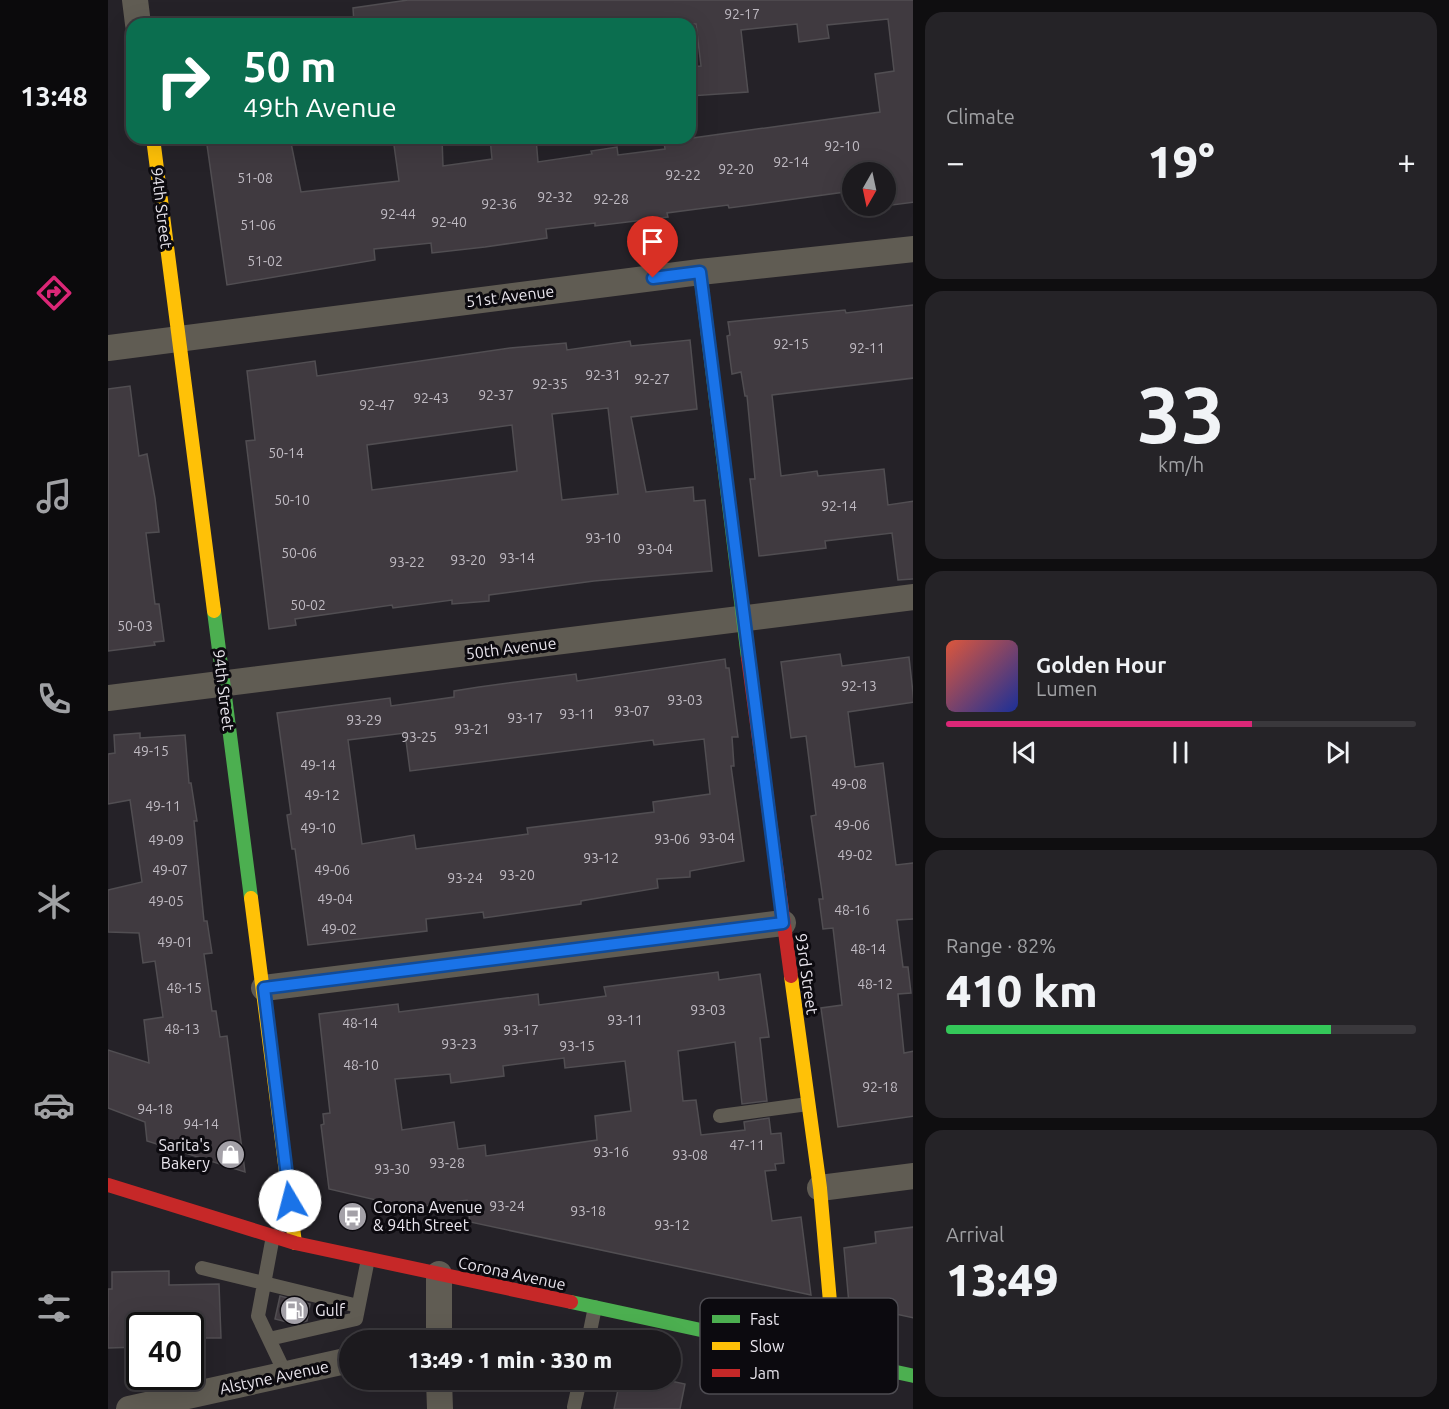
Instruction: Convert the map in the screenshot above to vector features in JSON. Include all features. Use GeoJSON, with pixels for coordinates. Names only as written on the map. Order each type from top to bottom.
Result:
{"type":"FeatureCollection","features":[{"type":"Feature","properties":{"kind":"street"},"geometry":{"type":"LineString","coordinates":[[135,0],[137,18]]}},
{"type":"Feature","properties":{"kind":"street","name":"94th Street"},"geometry":{"type":"LineString","coordinates":[[154,144],[295,1243]]}},
{"type":"Feature","properties":{"kind":"street","name":"51st Avenue"},"geometry":{"type":"LineString","coordinates":[[108,348],[700,272],[913,249]]}},
{"type":"Feature","properties":{"kind":"street","name":"93rd Street"},"geometry":{"type":"LineString","coordinates":[[700,272],[743,619],[820,1188],[830,1298]]}},
{"type":"Feature","properties":{"kind":"street","name":"50th Avenue"},"geometry":{"type":"LineString","coordinates":[[108,698],[913,597]]}},
{"type":"Feature","properties":{"kind":"street"},"geometry":{"type":"LineString","coordinates":[[264,988],[783,923]]}},
{"type":"Feature","properties":{"kind":"street"},"geometry":{"type":"LineString","coordinates":[[820,1188],[913,1176]]}},
{"type":"Feature","properties":{"kind":"street","name":"Corona Avenue"},"geometry":{"type":"LineString","coordinates":[[108,1185],[295,1243],[700,1330]]}},
{"type":"Feature","properties":{"kind":"street"},"geometry":{"type":"LineString","coordinates":[[439,1274],[439,1330]]}},
{"type":"Feature","properties":{"kind":"street","name":"Alstyne Avenue"},"geometry":{"type":"LineString","coordinates":[[129,1409],[339,1363]]}},
{"type":"Feature","properties":{"kind":"street","name":"Corona Avenue"},"geometry":{"type":"LineString","coordinates":[[898,1373],[913,1376]]}},
{"type":"Feature","properties":{"kind":"street"},"geometry":{"type":"LineString","coordinates":[[440,1390],[440,1409]]}},
{"type":"Feature","properties":{"kind":"lane"},"geometry":{"type":"LineString","coordinates":[[720,1116],[808,1104]]}},
{"type":"Feature","properties":{"kind":"lane"},"geometry":{"type":"LineString","coordinates":[[273,1236],[258,1316],[286,1375]]}},
{"type":"Feature","properties":{"kind":"lane"},"geometry":{"type":"LineString","coordinates":[[269,1339],[356,1319],[368,1259]]}},
{"type":"Feature","properties":{"kind":"lane"},"geometry":{"type":"LineString","coordinates":[[202,1268],[358,1306]]}},
{"type":"Feature","properties":{"kind":"lane"},"geometry":{"type":"LineString","coordinates":[[590,1330],[595,1307]]}},
{"type":"Feature","properties":{"kind":"lane"},"geometry":{"type":"LineString","coordinates":[[574,1407],[578,1390]]}},
{"type":"Feature","properties":{"kind":"building"},"geometry":{"type":"Polygon","coordinates":[[[408,0],[913,0],[913,202],[896,204],[896,162],[842,162],[842,192],[729,208],[728,205],[667,213],[668,217],[595,226],[595,223],[546,229],[547,238],[485,247],[432,253],[431,243],[374,249],[375,260],[227,285],[207,144],[291,144],[301,192],[399,181],[394,144],[442,144],[443,166],[492,159],[491,144],[536,144],[538,162],[592,154],[591,151],[617,147],[618,155],[665,149],[664,144],[696,144],[696,138],[880,112],[875,74],[894,71],[888,19],[827,25],[829,38],[799,42],[797,24],[741,30],[748,92],[696,96],[696,66],[701,66],[696,18],[354,18],[353,8],[408,0]]]}},
{"type":"Feature","properties":{"kind":"building"},"geometry":{"type":"Polygon","coordinates":[[[913,305],[913,378],[772,395],[781,476],[817,471],[818,476],[884,469],[888,505],[913,501],[913,579],[898,580],[892,533],[825,541],[826,548],[759,556],[750,479],[755,479],[747,396],[745,396],[741,372],[732,374],[727,336],[730,335],[728,322],[845,310],[846,313],[913,305]]]}},
{"type":"Feature","properties":{"kind":"building"},"geometry":{"type":"Polygon","coordinates":[[[690,340],[697,409],[631,417],[646,492],[693,487],[694,501],[705,500],[712,571],[594,581],[489,595],[489,601],[452,604],[452,600],[393,608],[392,605],[295,619],[296,625],[269,629],[246,441],[255,440],[247,371],[315,361],[317,376],[510,348],[566,343],[567,350],[630,341],[631,346],[690,340]],[[608,408],[552,414],[562,500],[618,494],[608,408]],[[512,425],[367,445],[372,490],[517,471],[512,425]]]}},
{"type":"Feature","properties":{"kind":"building"},"geometry":{"type":"Polygon","coordinates":[[[130,386],[139,456],[147,454],[155,498],[159,532],[146,533],[155,604],[159,604],[164,641],[154,642],[155,645],[108,651],[108,389],[130,386]]]}},
{"type":"Feature","properties":{"kind":"building"},"geometry":{"type":"Polygon","coordinates":[[[840,654],[842,666],[909,657],[913,702],[848,712],[855,767],[883,763],[896,865],[913,863],[913,919],[897,920],[903,967],[908,967],[911,993],[898,994],[904,1053],[913,1051],[913,1116],[838,1127],[821,1008],[842,1005],[833,928],[823,929],[819,899],[823,899],[811,816],[816,815],[806,736],[791,738],[781,662],[840,654]]]}},
{"type":"Feature","properties":{"kind":"building"},"geometry":{"type":"Polygon","coordinates":[[[725,659],[726,668],[729,668],[738,737],[732,737],[734,766],[731,766],[744,861],[690,871],[690,877],[657,879],[658,888],[581,901],[581,904],[484,918],[483,912],[426,919],[427,931],[308,945],[295,849],[292,849],[287,815],[291,814],[277,713],[390,698],[391,706],[454,697],[454,691],[576,674],[577,681],[725,659]],[[405,733],[348,740],[362,844],[414,835],[416,849],[528,834],[527,828],[654,812],[653,802],[710,794],[704,739],[654,745],[653,740],[410,771],[405,733]]]}},
{"type":"Feature","properties":{"kind":"building"},"geometry":{"type":"Polygon","coordinates":[[[140,733],[140,738],[185,735],[189,783],[191,783],[197,821],[194,821],[204,921],[207,921],[212,953],[204,954],[212,1011],[216,1011],[220,1037],[227,1036],[245,1172],[147,1141],[145,1122],[108,1108],[108,1050],[149,1063],[144,1020],[163,1017],[155,961],[143,963],[139,933],[108,932],[108,890],[142,882],[130,800],[108,804],[108,754],[115,753],[114,735],[140,733]]]}},
{"type":"Feature","properties":{"kind":"building"},"geometry":{"type":"Polygon","coordinates":[[[718,972],[719,980],[760,974],[769,1037],[760,1038],[767,1101],[742,1104],[735,1042],[678,1051],[683,1101],[696,1100],[701,1135],[745,1130],[744,1122],[769,1118],[771,1134],[781,1133],[784,1163],[775,1164],[776,1170],[765,1171],[772,1221],[801,1217],[811,1295],[470,1222],[467,1200],[410,1208],[329,1189],[321,1125],[324,1124],[323,1114],[330,1113],[319,1014],[398,1004],[399,1012],[538,994],[539,1005],[606,996],[604,987],[718,972]],[[564,1058],[503,1066],[504,1076],[451,1083],[450,1074],[395,1079],[402,1130],[454,1122],[458,1149],[485,1145],[486,1156],[597,1140],[595,1116],[631,1111],[625,1061],[565,1068],[564,1058]]]}},
{"type":"Feature","properties":{"kind":"building"},"geometry":{"type":"Polygon","coordinates":[[[913,1227],[913,1318],[898,1315],[898,1298],[848,1298],[844,1248],[876,1243],[875,1232],[913,1227]]]}},
{"type":"Feature","properties":{"kind":"building"},"geometry":{"type":"Polygon","coordinates":[[[169,1271],[169,1285],[219,1284],[221,1338],[204,1338],[204,1312],[126,1312],[126,1347],[108,1348],[108,1289],[112,1289],[112,1272],[169,1271]]]}},
{"type":"Feature","properties":{"kind":"building"},"geometry":{"type":"Polygon","coordinates":[[[280,1296],[310,1304],[307,1321],[295,1324],[275,1319],[280,1296]]]}},
{"type":"Feature","properties":{"kind":"building"},"geometry":{"type":"Polygon","coordinates":[[[681,1383],[685,1384],[680,1409],[614,1409],[618,1390],[681,1390],[681,1383]]]}},
{"type":"Feature","properties":{"kind":"traffic: fast"},"geometry":{"type":"LineString","coordinates":[[700,272],[748,658]]}},
{"type":"Feature","properties":{"kind":"traffic: fast"},"geometry":{"type":"LineString","coordinates":[[214,611],[251,898]]}},
{"type":"Feature","properties":{"kind":"traffic: fast"},"geometry":{"type":"LineString","coordinates":[[571,1302],[700,1330]]}},
{"type":"Feature","properties":{"kind":"traffic: fast"},"geometry":{"type":"LineString","coordinates":[[898,1373],[913,1376]]}},
{"type":"Feature","properties":{"kind":"traffic: slow"},"geometry":{"type":"LineString","coordinates":[[154,144],[214,611]]}},
{"type":"Feature","properties":{"kind":"traffic: slow"},"geometry":{"type":"LineString","coordinates":[[251,898],[295,1243]]}},
{"type":"Feature","properties":{"kind":"traffic: slow"},"geometry":{"type":"LineString","coordinates":[[791,976],[820,1188],[830,1298]]}},
{"type":"Feature","properties":{"kind":"traffic: jam"},"geometry":{"type":"LineString","coordinates":[[748,658],[791,976]]}},
{"type":"Feature","properties":{"kind":"traffic: jam"},"geometry":{"type":"LineString","coordinates":[[108,1185],[295,1243],[571,1302]]}},
{"type":"Feature","properties":{"kind":"place","name":"Sarita's Bakery"},"geometry":{"type":"Point","coordinates":[231,1154]}},
{"type":"Feature","properties":{"kind":"place","name":"Corona Avenue & 94th Street"},"geometry":{"type":"Point","coordinates":[352,1216]}},
{"type":"Feature","properties":{"kind":"place","name":"Gulf"},"geometry":{"type":"Point","coordinates":[294,1310]}},
{"type":"Feature","properties":{"kind":"route"},"geometry":{"type":"LineString","coordinates":[[290,1201],[264,988],[783,923],[700,272],[653,278]]}}]}
